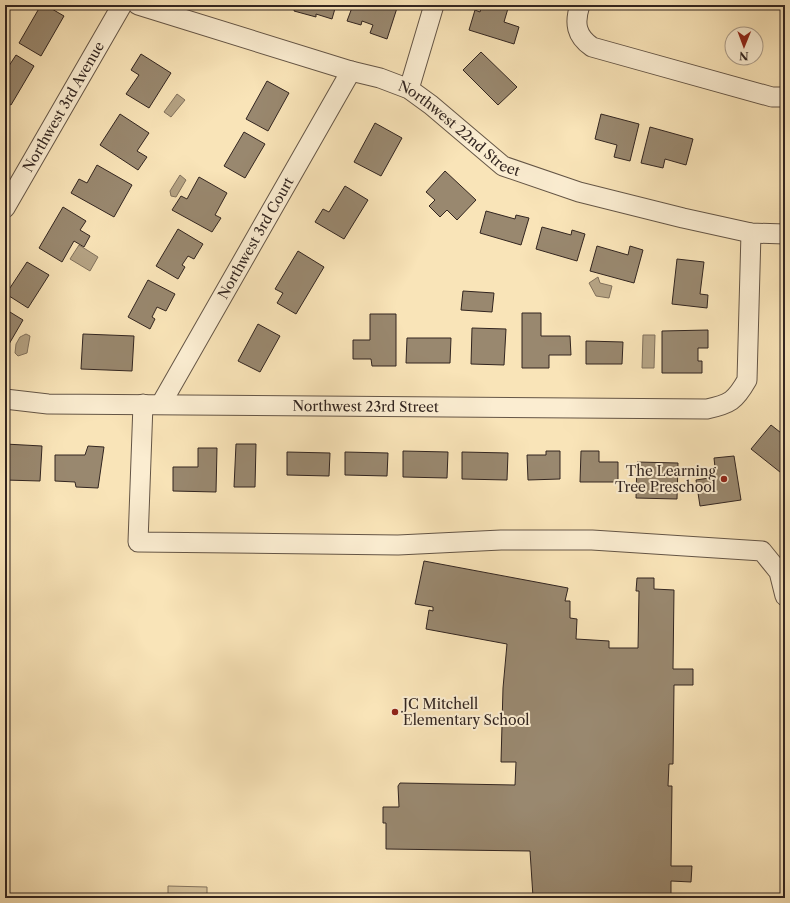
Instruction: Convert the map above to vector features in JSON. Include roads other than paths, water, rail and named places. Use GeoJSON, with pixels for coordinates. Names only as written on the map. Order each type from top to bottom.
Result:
{"type":"FeatureCollection","features":[{"type":"Feature","properties":{"kind":"street","name":"Northwest 3rd Avenue"},"geometry":{"type":"LineString","coordinates":[[5,208],[122,5]]}},
{"type":"Feature","properties":{"kind":"street","name":"Northwest 22nd Street"},"geometry":{"type":"LineString","coordinates":[[138,5],[409,88],[503,166],[579,192],[751,233],[785,234]]}},
{"type":"Feature","properties":{"kind":"street"},"geometry":{"type":"LineString","coordinates":[[409,88],[434,5]]}},
{"type":"Feature","properties":{"kind":"street"},"geometry":{"type":"LineString","coordinates":[[580,5],[576,16],[578,30],[584,41],[592,47],[772,97],[785,97]]}},
{"type":"Feature","properties":{"kind":"street","name":"Northwest 3rd Court"},"geometry":{"type":"LineString","coordinates":[[152,404],[351,71]]}},
{"type":"Feature","properties":{"kind":"street","name":"Northwest 23rd Street"},"geometry":{"type":"LineString","coordinates":[[5,399],[48,404],[707,409],[726,405],[739,395],[748,380],[751,233]]}},
{"type":"Feature","properties":{"kind":"street"},"geometry":{"type":"LineString","coordinates":[[152,404],[138,542],[398,545],[501,540],[592,540],[762,551],[779,572],[785,596]]}},
{"type":"Feature","properties":{"kind":"place","name":"The Learning Tree Preschool"},"geometry":{"type":"Point","coordinates":[724,479]}},
{"type":"Feature","properties":{"kind":"place","name":"JC Mitchell Elementary School"},"geometry":{"type":"Point","coordinates":[395,712]}}]}
